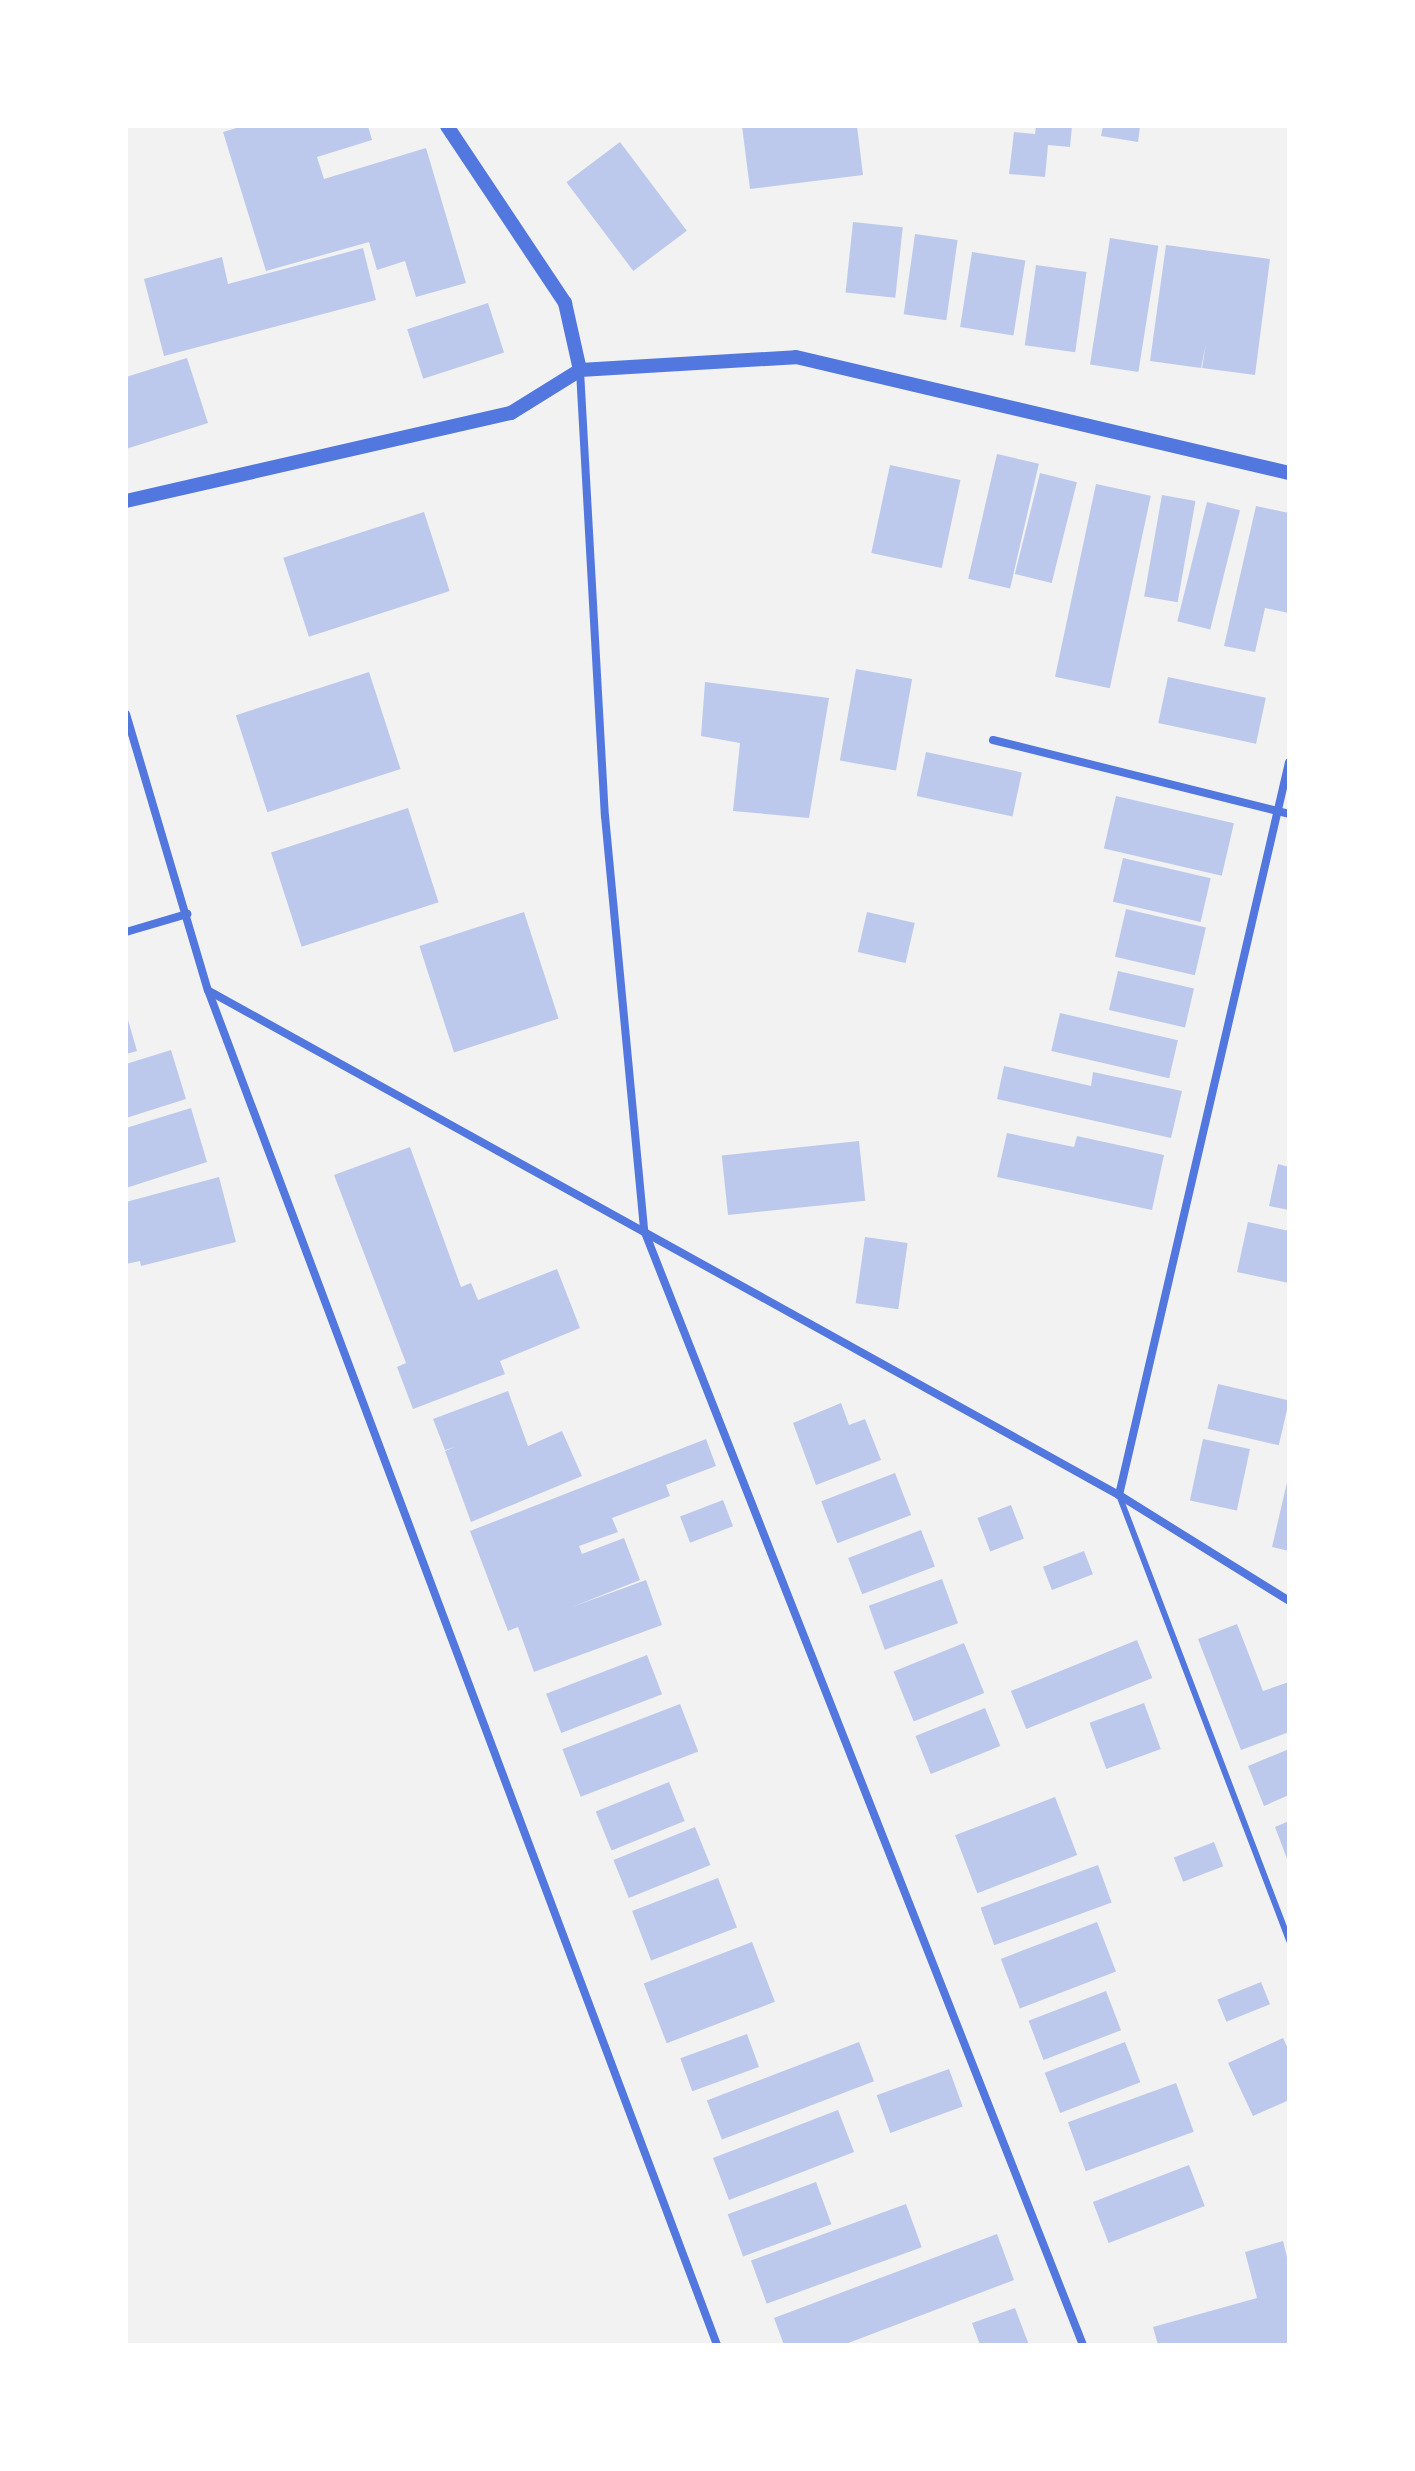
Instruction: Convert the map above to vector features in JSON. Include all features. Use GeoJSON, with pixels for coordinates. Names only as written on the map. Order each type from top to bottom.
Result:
{"type":"FeatureCollection","features":[{"type":"Feature","properties":{"kind":"street"},"geometry":{"type":"LineString","coordinates":[[447,126],[565,303],[580,370],[605,816],[644,1230],[1083,2345]]}},
{"type":"Feature","properties":{"kind":"street"},"geometry":{"type":"LineString","coordinates":[[126,501],[511,413],[580,370],[796,357],[1289,473]]}},
{"type":"Feature","properties":{"kind":"street"},"geometry":{"type":"LineString","coordinates":[[126,714],[208,990],[717,2345]]}},
{"type":"Feature","properties":{"kind":"street"},"geometry":{"type":"LineString","coordinates":[[993,740],[1289,814]]}},
{"type":"Feature","properties":{"kind":"street"},"geometry":{"type":"LineString","coordinates":[[1119,1495],[1289,762]]}},
{"type":"Feature","properties":{"kind":"street"},"geometry":{"type":"LineString","coordinates":[[126,932],[187,914]]}},
{"type":"Feature","properties":{"kind":"street"},"geometry":{"type":"LineString","coordinates":[[208,990],[1119,1495],[1289,1601]]}},
{"type":"Feature","properties":{"kind":"lane"},"geometry":{"type":"LineString","coordinates":[[1119,1495],[1289,1941]]}},
{"type":"Feature","properties":{"kind":"building"},"geometry":{"type":"Polygon","coordinates":[[[243,126],[368,126],[372,140],[317,157],[324,179],[426,148],[466,283],[416,297],[405,261],[377,270],[369,242],[266,271],[223,132],[243,126]]]}},
{"type":"Feature","properties":{"kind":"building"},"geometry":{"type":"Polygon","coordinates":[[[742,126],[857,126],[863,175],[750,189],[742,126]]]}},
{"type":"Feature","properties":{"kind":"building"},"geometry":{"type":"Polygon","coordinates":[[[1036,126],[1072,126],[1070,147],[1048,145],[1045,177],[1009,174],[1014,132],[1035,134],[1036,126]]]}},
{"type":"Feature","properties":{"kind":"building"},"geometry":{"type":"Polygon","coordinates":[[[1103,126],[1140,126],[1138,142],[1101,136],[1103,126]]]}},
{"type":"Feature","properties":{"kind":"building"},"geometry":{"type":"Polygon","coordinates":[[[620,142],[687,231],[633,271],[566,182],[620,142]]]}},
{"type":"Feature","properties":{"kind":"building"},"geometry":{"type":"Polygon","coordinates":[[[853,222],[903,227],[895,298],[846,293],[853,222]]]}},
{"type":"Feature","properties":{"kind":"building"},"geometry":{"type":"Polygon","coordinates":[[[915,234],[958,240],[946,320],[904,314],[915,234]]]}},
{"type":"Feature","properties":{"kind":"building"},"geometry":{"type":"Polygon","coordinates":[[[1110,238],[1158,246],[1138,372],[1090,364],[1110,238]]]}},
{"type":"Feature","properties":{"kind":"building"},"geometry":{"type":"Polygon","coordinates":[[[1166,245],[1270,259],[1255,375],[1202,368],[1206,344],[1201,368],[1150,361],[1166,245]]]}},
{"type":"Feature","properties":{"kind":"building"},"geometry":{"type":"Polygon","coordinates":[[[363,248],[376,300],[164,356],[144,279],[222,257],[228,284],[363,248]]]}},
{"type":"Feature","properties":{"kind":"building"},"geometry":{"type":"Polygon","coordinates":[[[972,252],[1025,260],[1013,336],[960,327],[972,252]]]}},
{"type":"Feature","properties":{"kind":"building"},"geometry":{"type":"Polygon","coordinates":[[[1036,265],[1087,272],[1075,352],[1025,345],[1036,265]]]}},
{"type":"Feature","properties":{"kind":"building"},"geometry":{"type":"Polygon","coordinates":[[[488,303],[504,352],[423,379],[407,329],[488,303]]]}},
{"type":"Feature","properties":{"kind":"building"},"geometry":{"type":"Polygon","coordinates":[[[187,358],[208,423],[126,449],[126,377],[187,358]]]}},
{"type":"Feature","properties":{"kind":"building"},"geometry":{"type":"Polygon","coordinates":[[[997,454],[1039,464],[1010,588],[968,579],[997,454]]]}},
{"type":"Feature","properties":{"kind":"building"},"geometry":{"type":"Polygon","coordinates":[[[890,465],[960,480],[942,568],[871,553],[890,465]]]}},
{"type":"Feature","properties":{"kind":"building"},"geometry":{"type":"Polygon","coordinates":[[[1040,473],[1077,482],[1052,583],[1015,574],[1040,473]]]}},
{"type":"Feature","properties":{"kind":"building"},"geometry":{"type":"Polygon","coordinates":[[[1096,484],[1151,496],[1110,688],[1055,677],[1096,484]]]}},
{"type":"Feature","properties":{"kind":"building"},"geometry":{"type":"Polygon","coordinates":[[[1162,495],[1195,501],[1178,602],[1144,596],[1162,495]]]}},
{"type":"Feature","properties":{"kind":"building"},"geometry":{"type":"Polygon","coordinates":[[[1207,502],[1240,510],[1210,630],[1177,621],[1207,502]]]}},
{"type":"Feature","properties":{"kind":"building"},"geometry":{"type":"Polygon","coordinates":[[[1256,506],[1289,513],[1289,613],[1265,608],[1255,652],[1224,646],[1256,506]]]}},
{"type":"Feature","properties":{"kind":"building"},"geometry":{"type":"Polygon","coordinates":[[[424,512],[450,591],[309,637],[283,558],[424,512]]]}},
{"type":"Feature","properties":{"kind":"building"},"geometry":{"type":"Polygon","coordinates":[[[856,669],[912,679],[896,770],[840,761],[856,669]]]}},
{"type":"Feature","properties":{"kind":"building"},"geometry":{"type":"Polygon","coordinates":[[[369,672],[401,769],[267,812],[236,715],[369,672]]]}},
{"type":"Feature","properties":{"kind":"building"},"geometry":{"type":"Polygon","coordinates":[[[1168,677],[1266,698],[1256,744],[1158,723],[1168,677]]]}},
{"type":"Feature","properties":{"kind":"building"},"geometry":{"type":"Polygon","coordinates":[[[705,682],[829,698],[809,818],[733,811],[740,743],[701,736],[705,682]]]}},
{"type":"Feature","properties":{"kind":"building"},"geometry":{"type":"Polygon","coordinates":[[[926,752],[1022,772],[1013,816],[917,796],[926,752]]]}},
{"type":"Feature","properties":{"kind":"building"},"geometry":{"type":"Polygon","coordinates":[[[1116,796],[1234,823],[1222,876],[1104,849],[1116,796]]]}},
{"type":"Feature","properties":{"kind":"building"},"geometry":{"type":"Polygon","coordinates":[[[408,808],[439,902],[302,947],[271,852],[408,808]]]}},
{"type":"Feature","properties":{"kind":"building"},"geometry":{"type":"Polygon","coordinates":[[[1123,858],[1211,878],[1201,922],[1113,902],[1123,858]]]}},
{"type":"Feature","properties":{"kind":"building"},"geometry":{"type":"Polygon","coordinates":[[[1126,909],[1206,927],[1195,975],[1115,957],[1126,909]]]}},
{"type":"Feature","properties":{"kind":"building"},"geometry":{"type":"Polygon","coordinates":[[[524,912],[559,1019],[454,1053],[419,946],[524,912]]]}},
{"type":"Feature","properties":{"kind":"building"},"geometry":{"type":"Polygon","coordinates":[[[867,912],[915,923],[906,963],[858,952],[867,912]]]}},
{"type":"Feature","properties":{"kind":"building"},"geometry":{"type":"Polygon","coordinates":[[[1118,971],[1194,989],[1185,1028],[1109,1010],[1118,971]]]}},
{"type":"Feature","properties":{"kind":"building"},"geometry":{"type":"Polygon","coordinates":[[[126,1013],[137,1051],[126,1054],[126,1013]]]}},
{"type":"Feature","properties":{"kind":"building"},"geometry":{"type":"Polygon","coordinates":[[[1060,1013],[1178,1040],[1169,1078],[1051,1051],[1060,1013]]]}},
{"type":"Feature","properties":{"kind":"building"},"geometry":{"type":"Polygon","coordinates":[[[171,1050],[186,1099],[126,1118],[126,1064],[171,1050]]]}},
{"type":"Feature","properties":{"kind":"building"},"geometry":{"type":"Polygon","coordinates":[[[1004,1066],[1091,1086],[1093,1072],[1182,1091],[1171,1138],[997,1099],[1004,1066]]]}},
{"type":"Feature","properties":{"kind":"building"},"geometry":{"type":"Polygon","coordinates":[[[191,1108],[207,1162],[126,1188],[126,1128],[191,1108]]]}},
{"type":"Feature","properties":{"kind":"building"},"geometry":{"type":"Polygon","coordinates":[[[1007,1133],[1074,1147],[1077,1136],[1164,1155],[1152,1210],[997,1177],[1007,1133]]]}},
{"type":"Feature","properties":{"kind":"building"},"geometry":{"type":"Polygon","coordinates":[[[859,1141],[865,1201],[728,1215],[722,1155],[859,1141]]]}},
{"type":"Feature","properties":{"kind":"building"},"geometry":{"type":"Polygon","coordinates":[[[410,1147],[461,1287],[471,1283],[478,1300],[557,1269],[580,1328],[500,1361],[505,1374],[413,1409],[397,1367],[406,1363],[334,1175],[410,1147]]]}},
{"type":"Feature","properties":{"kind":"building"},"geometry":{"type":"Polygon","coordinates":[[[1278,1164],[1289,1167],[1289,1210],[1269,1206],[1278,1164]]]}},
{"type":"Feature","properties":{"kind":"building"},"geometry":{"type":"Polygon","coordinates":[[[219,1177],[236,1242],[141,1266],[140,1261],[126,1264],[126,1202],[219,1177]]]}},
{"type":"Feature","properties":{"kind":"building"},"geometry":{"type":"Polygon","coordinates":[[[1248,1222],[1289,1231],[1289,1283],[1237,1272],[1248,1222]]]}},
{"type":"Feature","properties":{"kind":"building"},"geometry":{"type":"Polygon","coordinates":[[[865,1237],[908,1243],[898,1309],[856,1303],[865,1237]]]}},
{"type":"Feature","properties":{"kind":"building"},"geometry":{"type":"Polygon","coordinates":[[[1218,1384],[1289,1400],[1279,1445],[1208,1429],[1218,1384]]]}},
{"type":"Feature","properties":{"kind":"building"},"geometry":{"type":"Polygon","coordinates":[[[508,1391],[528,1446],[562,1431],[582,1476],[471,1522],[445,1451],[455,1447],[445,1450],[433,1419],[508,1391]]]}},
{"type":"Feature","properties":{"kind":"building"},"geometry":{"type":"Polygon","coordinates":[[[841,1403],[849,1425],[865,1419],[881,1460],[816,1485],[793,1423],[841,1403]]]}},
{"type":"Feature","properties":{"kind":"building"},"geometry":{"type":"Polygon","coordinates":[[[706,1439],[716,1466],[666,1485],[670,1496],[612,1518],[618,1532],[579,1546],[582,1554],[624,1538],[640,1580],[572,1607],[646,1580],[662,1625],[534,1672],[518,1627],[508,1631],[470,1531],[706,1439]]]}},
{"type":"Feature","properties":{"kind":"building"},"geometry":{"type":"Polygon","coordinates":[[[1203,1439],[1250,1449],[1237,1511],[1190,1501],[1203,1439]]]}},
{"type":"Feature","properties":{"kind":"building"},"geometry":{"type":"Polygon","coordinates":[[[895,1473],[911,1515],[837,1543],[821,1501],[895,1473]]]}},
{"type":"Feature","properties":{"kind":"building"},"geometry":{"type":"Polygon","coordinates":[[[1289,1479],[1289,1551],[1272,1547],[1289,1479]]]}},
{"type":"Feature","properties":{"kind":"building"},"geometry":{"type":"Polygon","coordinates":[[[723,1500],[733,1526],[690,1543],[680,1516],[723,1500]]]}},
{"type":"Feature","properties":{"kind":"building"},"geometry":{"type":"Polygon","coordinates":[[[1011,1505],[1024,1539],[990,1552],[977,1518],[1011,1505]]]}},
{"type":"Feature","properties":{"kind":"building"},"geometry":{"type":"Polygon","coordinates":[[[921,1530],[935,1566],[862,1594],[848,1558],[921,1530]]]}},
{"type":"Feature","properties":{"kind":"building"},"geometry":{"type":"Polygon","coordinates":[[[1084,1551],[1093,1574],[1052,1590],[1043,1567],[1084,1551]]]}},
{"type":"Feature","properties":{"kind":"building"},"geometry":{"type":"Polygon","coordinates":[[[942,1579],[958,1623],[885,1650],[869,1606],[942,1579]]]}},
{"type":"Feature","properties":{"kind":"building"},"geometry":{"type":"Polygon","coordinates":[[[1237,1624],[1263,1691],[1289,1682],[1289,1732],[1241,1750],[1198,1639],[1237,1624]]]}},
{"type":"Feature","properties":{"kind":"building"},"geometry":{"type":"Polygon","coordinates":[[[1137,1640],[1152,1678],[1026,1729],[1011,1691],[1137,1640]]]}},
{"type":"Feature","properties":{"kind":"building"},"geometry":{"type":"Polygon","coordinates":[[[964,1643],[984,1693],[914,1722],[894,1671],[964,1643]]]}},
{"type":"Feature","properties":{"kind":"building"},"geometry":{"type":"Polygon","coordinates":[[[647,1655],[662,1694],[561,1733],[546,1694],[647,1655]]]}},
{"type":"Feature","properties":{"kind":"building"},"geometry":{"type":"Polygon","coordinates":[[[1144,1703],[1161,1749],[1106,1769],[1089,1723],[1144,1703]]]}},
{"type":"Feature","properties":{"kind":"building"},"geometry":{"type":"Polygon","coordinates":[[[680,1704],[698,1752],[581,1797],[562,1749],[680,1704]]]}},
{"type":"Feature","properties":{"kind":"building"},"geometry":{"type":"Polygon","coordinates":[[[985,1708],[1000,1746],[931,1774],[915,1736],[985,1708]]]}},
{"type":"Feature","properties":{"kind":"building"},"geometry":{"type":"Polygon","coordinates":[[[1289,1749],[1289,1795],[1264,1806],[1248,1766],[1289,1749]]]}},
{"type":"Feature","properties":{"kind":"building"},"geometry":{"type":"Polygon","coordinates":[[[669,1782],[685,1821],[611,1851],[596,1812],[669,1782]]]}},
{"type":"Feature","properties":{"kind":"building"},"geometry":{"type":"Polygon","coordinates":[[[1055,1797],[1077,1855],[977,1893],[955,1835],[1055,1797]]]}},
{"type":"Feature","properties":{"kind":"building"},"geometry":{"type":"Polygon","coordinates":[[[1289,1821],[1289,1864],[1275,1827],[1289,1821]]]}},
{"type":"Feature","properties":{"kind":"building"},"geometry":{"type":"Polygon","coordinates":[[[695,1827],[710,1865],[629,1898],[613,1860],[695,1827]]]}},
{"type":"Feature","properties":{"kind":"building"},"geometry":{"type":"Polygon","coordinates":[[[1214,1842],[1223,1866],[1183,1882],[1174,1857],[1214,1842]]]}},
{"type":"Feature","properties":{"kind":"building"},"geometry":{"type":"Polygon","coordinates":[[[1098,1865],[1112,1903],[994,1945],[981,1908],[1098,1865]]]}},
{"type":"Feature","properties":{"kind":"building"},"geometry":{"type":"Polygon","coordinates":[[[718,1878],[737,1927],[651,1960],[632,1911],[718,1878]]]}},
{"type":"Feature","properties":{"kind":"building"},"geometry":{"type":"Polygon","coordinates":[[[1097,1922],[1116,1971],[1020,2008],[1001,1959],[1097,1922]]]}},
{"type":"Feature","properties":{"kind":"building"},"geometry":{"type":"Polygon","coordinates":[[[752,1942],[775,2002],[667,2043],[644,1984],[752,1942]]]}},
{"type":"Feature","properties":{"kind":"building"},"geometry":{"type":"Polygon","coordinates":[[[1261,1982],[1270,2004],[1226,2022],[1217,2000],[1261,1982]]]}},
{"type":"Feature","properties":{"kind":"building"},"geometry":{"type":"Polygon","coordinates":[[[1106,1991],[1121,2030],[1044,2060],[1029,2021],[1106,1991]]]}},
{"type":"Feature","properties":{"kind":"building"},"geometry":{"type":"Polygon","coordinates":[[[747,2034],[759,2067],[692,2091],[680,2058],[747,2034]]]}},
{"type":"Feature","properties":{"kind":"building"},"geometry":{"type":"Polygon","coordinates":[[[1283,2038],[1289,2051],[1289,2100],[1253,2116],[1228,2063],[1283,2038]]]}},
{"type":"Feature","properties":{"kind":"building"},"geometry":{"type":"Polygon","coordinates":[[[859,2042],[874,2081],[722,2140],[707,2100],[859,2042]]]}},
{"type":"Feature","properties":{"kind":"building"},"geometry":{"type":"Polygon","coordinates":[[[1125,2042],[1140,2082],[1060,2113],[1045,2073],[1125,2042]]]}},
{"type":"Feature","properties":{"kind":"building"},"geometry":{"type":"Polygon","coordinates":[[[949,2069],[963,2107],[890,2133],[877,2095],[949,2069]]]}},
{"type":"Feature","properties":{"kind":"building"},"geometry":{"type":"Polygon","coordinates":[[[1176,2083],[1194,2132],[1086,2171],[1068,2122],[1176,2083]]]}},
{"type":"Feature","properties":{"kind":"building"},"geometry":{"type":"Polygon","coordinates":[[[838,2110],[854,2152],[729,2200],[713,2158],[838,2110]]]}},
{"type":"Feature","properties":{"kind":"building"},"geometry":{"type":"Polygon","coordinates":[[[1189,2165],[1205,2206],[1109,2243],[1093,2202],[1189,2165]]]}},
{"type":"Feature","properties":{"kind":"building"},"geometry":{"type":"Polygon","coordinates":[[[816,2182],[831,2224],[743,2256],[728,2214],[816,2182]]]}},
{"type":"Feature","properties":{"kind":"building"},"geometry":{"type":"Polygon","coordinates":[[[906,2204],[922,2247],[767,2304],[751,2260],[906,2204]]]}},
{"type":"Feature","properties":{"kind":"building"},"geometry":{"type":"Polygon","coordinates":[[[997,2234],[1014,2280],[843,2345],[784,2345],[774,2318],[997,2234]]]}},
{"type":"Feature","properties":{"kind":"building"},"geometry":{"type":"Polygon","coordinates":[[[1283,2241],[1289,2265],[1289,2345],[1158,2345],[1153,2327],[1257,2298],[1245,2252],[1283,2241]]]}},
{"type":"Feature","properties":{"kind":"building"},"geometry":{"type":"Polygon","coordinates":[[[1015,2308],[1029,2345],[980,2345],[972,2323],[1015,2308]]]}}]}
